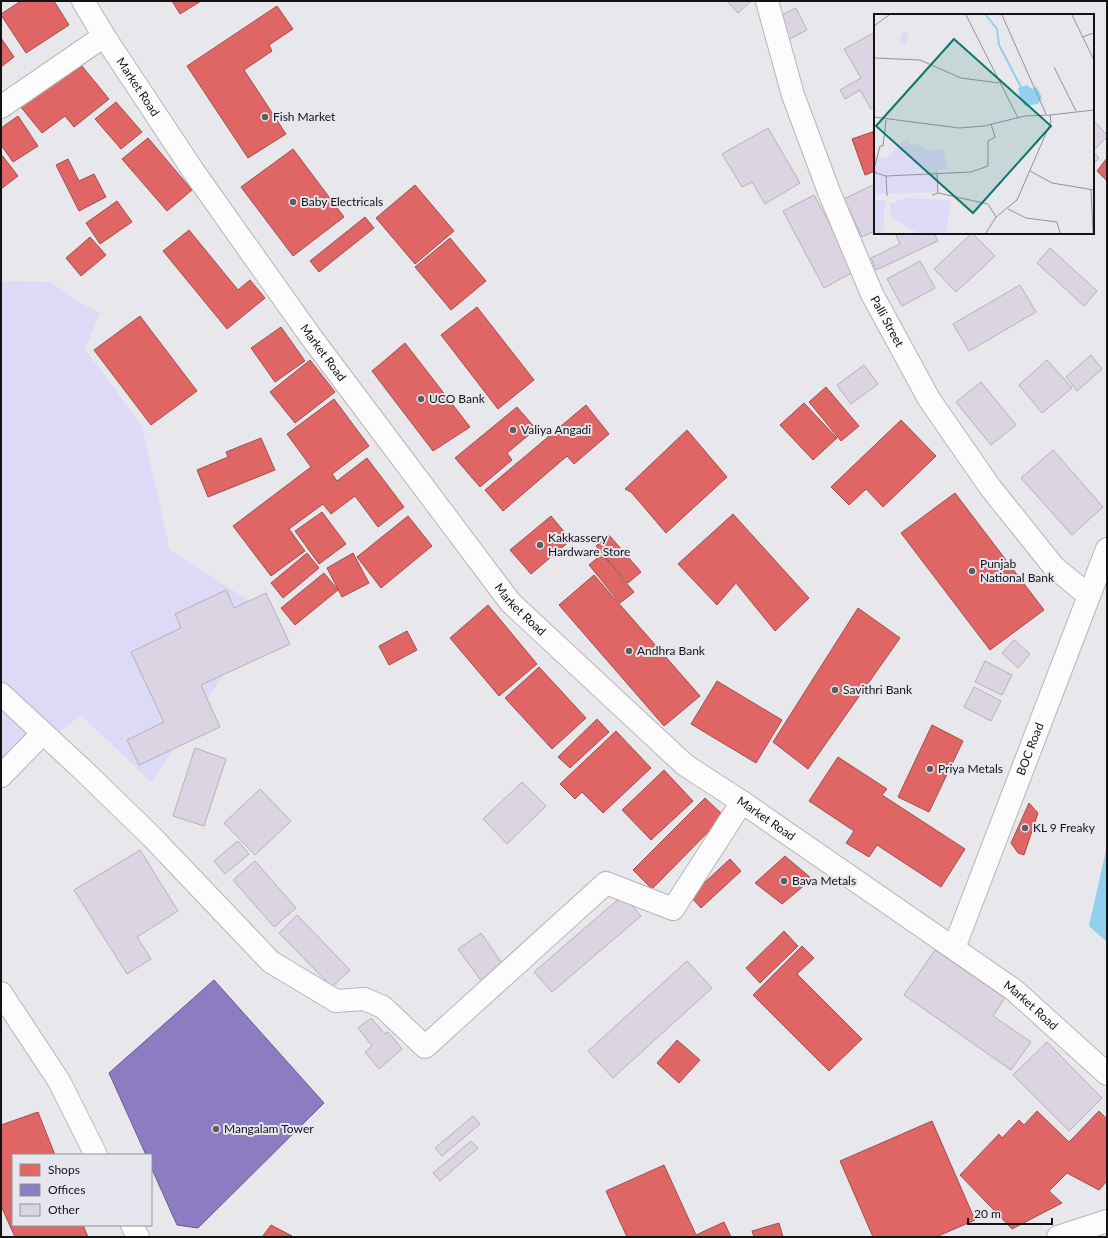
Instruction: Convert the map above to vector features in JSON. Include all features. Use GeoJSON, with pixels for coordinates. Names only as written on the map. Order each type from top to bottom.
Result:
{"type":"FeatureCollection","features":[{"type":"Feature","properties":{"kind":"street","name":"Market Road"},"geometry":{"type":"LineString","coordinates":[[83,1],[104,36],[194,172],[311,337],[510,602],[685,765],[742,802],[1014,990],[1107,1074]]}},
{"type":"Feature","properties":{"kind":"street","name":"Palli Street"},"geometry":{"type":"LineString","coordinates":[[766,1],[793,96],[829,192],[872,294],[929,399],[990,488],[1054,567],[1089,596]]}},
{"type":"Feature","properties":{"kind":"street"},"geometry":{"type":"LineString","coordinates":[[1,108],[104,36]]}},
{"type":"Feature","properties":{"kind":"street","name":"BOC Road"},"geometry":{"type":"LineString","coordinates":[[954,948],[1107,549]]}},
{"type":"Feature","properties":{"kind":"street"},"geometry":{"type":"LineString","coordinates":[[1,694],[151,836],[271,962],[336,1000],[364,999],[382,1007],[425,1047],[606,883],[673,909],[742,802]]}},
{"type":"Feature","properties":{"kind":"street"},"geometry":{"type":"LineString","coordinates":[[1,776],[42,733]]}},
{"type":"Feature","properties":{"kind":"street"},"geometry":{"type":"LineString","coordinates":[[1,993],[59,1081],[96,1154]]}},
{"type":"Feature","properties":{"kind":"street"},"geometry":{"type":"LineString","coordinates":[[1058,1237],[1107,1221]]}},
{"type":"Feature","properties":{"kind":"street"},"geometry":{"type":"LineString","coordinates":[[132,1226],[138,1237]]}},
{"type":"Feature","properties":{"kind":"shaded area"},"geometry":{"type":"Polygon","coordinates":[[[1,281],[51,282],[75,300],[100,313],[85,349],[142,426],[170,550],[267,612],[151,782],[81,715],[1,779],[1,281]]]}},
{"type":"Feature","properties":{"kind":"shaded area"},"geometry":{"type":"Polygon","coordinates":[[[1107,846],[1107,942],[1089,926],[1107,846]]]}},
{"type":"Feature","properties":{"kind":"building: Shops"},"geometry":{"type":"Polygon","coordinates":[[[21,1],[54,1],[69,25],[26,53],[1,15],[21,1]]]}},
{"type":"Feature","properties":{"kind":"building: Shops"},"geometry":{"type":"Polygon","coordinates":[[[172,1],[201,1],[180,14],[172,1]]]}},
{"type":"Feature","properties":{"kind":"building: Shops"},"geometry":{"type":"Polygon","coordinates":[[[277,6],[293,29],[269,45],[272,51],[244,70],[286,134],[248,158],[187,66],[277,6]]]}},
{"type":"Feature","properties":{"kind":"building: Shops"},"geometry":{"type":"Polygon","coordinates":[[[1,38],[14,57],[1,67],[1,38]]]}},
{"type":"Feature","properties":{"kind":"building: Shops"},"geometry":{"type":"Polygon","coordinates":[[[77,60],[109,99],[74,127],[65,116],[42,133],[20,106],[77,60]]]}},
{"type":"Feature","properties":{"kind":"building: Shops"},"geometry":{"type":"Polygon","coordinates":[[[116,102],[142,132],[121,149],[95,119],[116,102]]]}},
{"type":"Feature","properties":{"kind":"building: Shops"},"geometry":{"type":"Polygon","coordinates":[[[18,116],[38,146],[13,162],[1,145],[1,128],[18,116]]]}},
{"type":"Feature","properties":{"kind":"building: Shops"},"geometry":{"type":"Polygon","coordinates":[[[874,131],[874,171],[865,175],[852,139],[874,131]]]}},
{"type":"Feature","properties":{"kind":"building: Shops"},"geometry":{"type":"Polygon","coordinates":[[[148,138],[192,190],[167,211],[122,159],[148,138]]]}},
{"type":"Feature","properties":{"kind":"building: Shops","name":"Baby Electricals"},"geometry":{"type":"Polygon","coordinates":[[[293,149],[344,217],[293,256],[241,187],[293,149]]]}},
{"type":"Feature","properties":{"kind":"building: Shops"},"geometry":{"type":"Polygon","coordinates":[[[1,154],[18,176],[1,189],[1,154]]]}},
{"type":"Feature","properties":{"kind":"building: Shops"},"geometry":{"type":"Polygon","coordinates":[[[1107,158],[1107,181],[1097,171],[1107,158]]]}},
{"type":"Feature","properties":{"kind":"building: Shops"},"geometry":{"type":"Polygon","coordinates":[[[68,159],[79,181],[94,174],[106,197],[79,211],[56,165],[68,159]]]}},
{"type":"Feature","properties":{"kind":"building: Shops"},"geometry":{"type":"Polygon","coordinates":[[[415,185],[454,231],[415,264],[376,218],[415,185]]]}},
{"type":"Feature","properties":{"kind":"building: Shops"},"geometry":{"type":"Polygon","coordinates":[[[117,201],[132,222],[100,244],[86,223],[117,201]]]}},
{"type":"Feature","properties":{"kind":"building: Shops"},"geometry":{"type":"Polygon","coordinates":[[[365,217],[374,228],[319,272],[310,261],[365,217]]]}},
{"type":"Feature","properties":{"kind":"building: Shops"},"geometry":{"type":"Polygon","coordinates":[[[189,230],[238,290],[250,280],[265,298],[227,329],[163,251],[189,230]]]}},
{"type":"Feature","properties":{"kind":"building: Shops"},"geometry":{"type":"Polygon","coordinates":[[[90,237],[106,255],[81,276],[66,258],[90,237]]]}},
{"type":"Feature","properties":{"kind":"building: Shops"},"geometry":{"type":"Polygon","coordinates":[[[450,238],[486,281],[451,310],[415,267],[450,238]]]}},
{"type":"Feature","properties":{"kind":"building: Shops"},"geometry":{"type":"Polygon","coordinates":[[[477,307],[534,380],[498,409],[441,335],[477,307]]]}},
{"type":"Feature","properties":{"kind":"building: Shops"},"geometry":{"type":"Polygon","coordinates":[[[140,316],[197,391],[151,425],[94,350],[140,316]]]}},
{"type":"Feature","properties":{"kind":"building: Shops"},"geometry":{"type":"Polygon","coordinates":[[[281,327],[305,361],[275,382],[251,348],[281,327]]]}},
{"type":"Feature","properties":{"kind":"building: Shops","name":"UCO Bank"},"geometry":{"type":"Polygon","coordinates":[[[405,343],[470,427],[433,451],[372,371],[405,343]]]}},
{"type":"Feature","properties":{"kind":"building: Shops"},"geometry":{"type":"Polygon","coordinates":[[[310,360],[335,392],[295,423],[270,392],[310,360]]]}},
{"type":"Feature","properties":{"kind":"building: Shops"},"geometry":{"type":"Polygon","coordinates":[[[826,387],[859,426],[841,441],[809,402],[826,387]]]}},
{"type":"Feature","properties":{"kind":"building: Shops"},"geometry":{"type":"Polygon","coordinates":[[[334,399],[369,446],[332,474],[337,481],[367,458],[404,507],[378,527],[355,496],[331,514],[323,504],[289,529],[305,551],[271,576],[233,526],[311,467],[287,434],[334,399]]]}},
{"type":"Feature","properties":{"kind":"building: Shops"},"geometry":{"type":"Polygon","coordinates":[[[804,403],[837,438],[813,460],[780,425],[804,403]]]}},
{"type":"Feature","properties":{"kind":"building: Shops"},"geometry":{"type":"Polygon","coordinates":[[[586,405],[609,434],[574,464],[567,456],[503,511],[485,490],[586,405]]]}},
{"type":"Feature","properties":{"kind":"building: Shops"},"geometry":{"type":"Polygon","coordinates":[[[517,407],[536,429],[507,453],[512,460],[480,487],[455,458],[517,407]]]}},
{"type":"Feature","properties":{"kind":"building: Shops"},"geometry":{"type":"Polygon","coordinates":[[[901,420],[936,456],[883,507],[866,489],[849,505],[831,487],[901,420]]]}},
{"type":"Feature","properties":{"kind":"building: Shops"},"geometry":{"type":"Polygon","coordinates":[[[687,430],[727,477],[666,533],[631,492],[625,489],[687,430]]]}},
{"type":"Feature","properties":{"kind":"building: Shops"},"geometry":{"type":"Polygon","coordinates":[[[261,438],[275,470],[208,497],[197,470],[228,457],[226,452],[261,438]]]}},
{"type":"Feature","properties":{"kind":"building: Shops","name":"Punjab National Bank"},"geometry":{"type":"Polygon","coordinates":[[[955,493],[1044,610],[990,650],[901,533],[955,493]]]}},
{"type":"Feature","properties":{"kind":"building: Shops"},"geometry":{"type":"Polygon","coordinates":[[[322,512],[346,544],[319,564],[295,531],[322,512]]]}},
{"type":"Feature","properties":{"kind":"building: Shops"},"geometry":{"type":"Polygon","coordinates":[[[733,514],[809,598],[775,631],[736,583],[717,605],[678,564],[733,514]]]}},
{"type":"Feature","properties":{"kind":"building: Shops"},"geometry":{"type":"Polygon","coordinates":[[[408,516],[432,546],[381,588],[357,557],[408,516]]]}},
{"type":"Feature","properties":{"kind":"building: Shops","name":"Kakkassery Hardware Store"},"geometry":{"type":"Polygon","coordinates":[[[551,516],[571,540],[531,574],[510,550],[551,516]]]}},
{"type":"Feature","properties":{"kind":"building: Shops"},"geometry":{"type":"Polygon","coordinates":[[[609,535],[641,572],[628,583],[596,546],[609,535]]]}},
{"type":"Feature","properties":{"kind":"building: Shops"},"geometry":{"type":"Polygon","coordinates":[[[307,553],[319,568],[283,598],[271,583],[307,553]]]}},
{"type":"Feature","properties":{"kind":"building: Shops"},"geometry":{"type":"Polygon","coordinates":[[[353,553],[369,583],[342,597],[327,568],[353,553]]]}},
{"type":"Feature","properties":{"kind":"building: Shops"},"geometry":{"type":"Polygon","coordinates":[[[602,554],[634,592],[620,603],[589,565],[602,554]]]}},
{"type":"Feature","properties":{"kind":"building: Shops"},"geometry":{"type":"Polygon","coordinates":[[[324,573],[338,590],[295,625],[281,608],[324,573]]]}},
{"type":"Feature","properties":{"kind":"building: Shops","name":"Andhra Bank"},"geometry":{"type":"Polygon","coordinates":[[[594,575],[700,696],[664,726],[559,605],[594,575]]]}},
{"type":"Feature","properties":{"kind":"building: Shops"},"geometry":{"type":"Polygon","coordinates":[[[488,605],[537,664],[499,696],[450,638],[488,605]]]}},
{"type":"Feature","properties":{"kind":"building: Shops","name":"Savithri Bank"},"geometry":{"type":"Polygon","coordinates":[[[858,608],[900,638],[808,769],[773,742],[858,608]]]}},
{"type":"Feature","properties":{"kind":"building: Shops"},"geometry":{"type":"Polygon","coordinates":[[[407,631],[417,650],[389,665],[379,646],[407,631]]]}},
{"type":"Feature","properties":{"kind":"building: Shops"},"geometry":{"type":"Polygon","coordinates":[[[539,667],[586,718],[552,749],[505,698],[539,667]]]}},
{"type":"Feature","properties":{"kind":"building: Shops"},"geometry":{"type":"Polygon","coordinates":[[[717,681],[782,720],[756,763],[691,724],[717,681]]]}},
{"type":"Feature","properties":{"kind":"building: Shops"},"geometry":{"type":"Polygon","coordinates":[[[597,719],[609,732],[570,768],[558,757],[597,719]]]}},
{"type":"Feature","properties":{"kind":"building: Shops","name":"Priya Metals"},"geometry":{"type":"Polygon","coordinates":[[[932,725],[963,741],[929,812],[898,797],[932,725]]]}},
{"type":"Feature","properties":{"kind":"building: Shops"},"geometry":{"type":"Polygon","coordinates":[[[616,731],[651,768],[603,813],[582,792],[575,799],[560,784],[616,731]]]}},
{"type":"Feature","properties":{"kind":"building: Shops"},"geometry":{"type":"Polygon","coordinates":[[[838,757],[887,789],[882,795],[965,849],[941,887],[877,845],[869,857],[846,843],[854,831],[809,801],[838,757]]]}},
{"type":"Feature","properties":{"kind":"building: Shops"},"geometry":{"type":"Polygon","coordinates":[[[664,770],[693,801],[651,840],[622,810],[664,770]]]}},
{"type":"Feature","properties":{"kind":"building: Shops"},"geometry":{"type":"Polygon","coordinates":[[[705,798],[724,816],[652,889],[633,870],[705,798]]]}},
{"type":"Feature","properties":{"kind":"building: Shops","name":"KL 9 Freaky"},"geometry":{"type":"Polygon","coordinates":[[[1029,803],[1038,813],[1024,855],[1018,853],[1011,843],[1029,803]]]}},
{"type":"Feature","properties":{"kind":"building: Shops","name":"Bava Metals"},"geometry":{"type":"Polygon","coordinates":[[[785,856],[812,879],[782,904],[755,883],[785,856]]]}},
{"type":"Feature","properties":{"kind":"building: Shops"},"geometry":{"type":"Polygon","coordinates":[[[730,859],[741,871],[701,908],[690,896],[730,859]]]}},
{"type":"Feature","properties":{"kind":"building: Shops"},"geometry":{"type":"Polygon","coordinates":[[[784,931],[798,946],[760,983],[746,968],[784,931]]]}},
{"type":"Feature","properties":{"kind":"building: Shops"},"geometry":{"type":"Polygon","coordinates":[[[802,946],[814,958],[797,974],[862,1039],[829,1071],[753,995],[802,946]]]}},
{"type":"Feature","properties":{"kind":"building: Shops"},"geometry":{"type":"Polygon","coordinates":[[[677,1040],[700,1060],[679,1083],[657,1063],[677,1040]]]}},
{"type":"Feature","properties":{"kind":"building: Shops"},"geometry":{"type":"Polygon","coordinates":[[[1037,1111],[1069,1142],[1099,1111],[1107,1119],[1107,1181],[1099,1190],[1067,1173],[1049,1191],[1062,1203],[1012,1229],[960,1175],[999,1134],[1002,1138],[1019,1120],[1024,1125],[1037,1111]]]}},
{"type":"Feature","properties":{"kind":"building: Shops"},"geometry":{"type":"Polygon","coordinates":[[[38,1112],[55,1154],[12,1154],[12,1226],[83,1226],[88,1237],[15,1237],[1,1206],[1,1125],[38,1112]]]}},
{"type":"Feature","properties":{"kind":"building: Shops"},"geometry":{"type":"Polygon","coordinates":[[[932,1121],[975,1220],[936,1237],[873,1237],[840,1161],[932,1121]]]}},
{"type":"Feature","properties":{"kind":"building: Shops"},"geometry":{"type":"Polygon","coordinates":[[[664,1165],[696,1235],[724,1222],[731,1237],[627,1237],[606,1191],[664,1165]]]}},
{"type":"Feature","properties":{"kind":"building: Shops"},"geometry":{"type":"Polygon","coordinates":[[[779,1223],[783,1237],[754,1237],[752,1231],[779,1223]]]}},
{"type":"Feature","properties":{"kind":"building: Shops"},"geometry":{"type":"Polygon","coordinates":[[[271,1225],[292,1236],[262,1237],[271,1225]]]}},
{"type":"Feature","properties":{"kind":"building: Offices","name":"Mangalam Tower"},"geometry":{"type":"Polygon","coordinates":[[[214,980],[324,1103],[198,1228],[177,1225],[152,1169],[152,1154],[146,1154],[109,1073],[214,980]]]}},
{"type":"Feature","properties":{"kind":"building: Other"},"geometry":{"type":"Polygon","coordinates":[[[727,1],[751,1],[738,13],[727,1]]]}},
{"type":"Feature","properties":{"kind":"building: Other"},"geometry":{"type":"Polygon","coordinates":[[[796,8],[807,30],[788,40],[777,17],[796,8]]]}},
{"type":"Feature","properties":{"kind":"building: Other"},"geometry":{"type":"Polygon","coordinates":[[[874,33],[874,107],[871,109],[860,90],[845,99],[840,90],[861,78],[844,49],[874,33]]]}},
{"type":"Feature","properties":{"kind":"building: Other"},"geometry":{"type":"Polygon","coordinates":[[[1094,121],[1107,135],[1107,137],[1094,150],[1094,121]]]}},
{"type":"Feature","properties":{"kind":"building: Other"},"geometry":{"type":"Polygon","coordinates":[[[768,128],[800,183],[765,204],[752,182],[742,187],[722,154],[768,128]]]}},
{"type":"Feature","properties":{"kind":"building: Other"},"geometry":{"type":"Polygon","coordinates":[[[1094,153],[1099,158],[1094,163],[1094,153]]]}},
{"type":"Feature","properties":{"kind":"building: Other"},"geometry":{"type":"Polygon","coordinates":[[[874,184],[874,231],[862,237],[844,199],[874,184]]]}},
{"type":"Feature","properties":{"kind":"building: Other"},"geometry":{"type":"Polygon","coordinates":[[[814,195],[855,271],[824,288],[783,211],[814,195]]]}},
{"type":"Feature","properties":{"kind":"building: Other"},"geometry":{"type":"Polygon","coordinates":[[[895,234],[934,234],[938,241],[876,270],[871,258],[900,244],[895,234]]]}},
{"type":"Feature","properties":{"kind":"building: Other"},"geometry":{"type":"Polygon","coordinates":[[[971,234],[973,234],[995,256],[956,292],[934,269],[971,234]]]}},
{"type":"Feature","properties":{"kind":"building: Other"},"geometry":{"type":"Polygon","coordinates":[[[1050,248],[1097,291],[1084,306],[1037,263],[1050,248]]]}},
{"type":"Feature","properties":{"kind":"building: Other"},"geometry":{"type":"Polygon","coordinates":[[[920,261],[935,288],[902,306],[887,279],[920,261]]]}},
{"type":"Feature","properties":{"kind":"building: Other"},"geometry":{"type":"Polygon","coordinates":[[[1020,285],[1036,312],[969,351],[953,324],[1020,285]]]}},
{"type":"Feature","properties":{"kind":"building: Other"},"geometry":{"type":"Polygon","coordinates":[[[1091,355],[1102,369],[1077,391],[1066,377],[1091,355]]]}},
{"type":"Feature","properties":{"kind":"building: Other"},"geometry":{"type":"Polygon","coordinates":[[[1047,360],[1072,388],[1042,413],[1019,385],[1047,360]]]}},
{"type":"Feature","properties":{"kind":"building: Other"},"geometry":{"type":"Polygon","coordinates":[[[864,365],[878,384],[851,404],[837,385],[864,365]]]}},
{"type":"Feature","properties":{"kind":"building: Other"},"geometry":{"type":"Polygon","coordinates":[[[981,382],[1016,425],[991,445],[956,402],[981,382]]]}},
{"type":"Feature","properties":{"kind":"building: Other"},"geometry":{"type":"Polygon","coordinates":[[[1053,450],[1103,507],[1072,535],[1021,478],[1053,450]]]}},
{"type":"Feature","properties":{"kind":"building: Other"},"geometry":{"type":"Polygon","coordinates":[[[226,590],[234,608],[266,593],[290,644],[201,685],[220,727],[139,765],[127,740],[164,722],[131,652],[181,628],[175,614],[226,590]]]}},
{"type":"Feature","properties":{"kind":"building: Other"},"geometry":{"type":"Polygon","coordinates":[[[1014,640],[1030,654],[1018,668],[1002,653],[1014,640]]]}},
{"type":"Feature","properties":{"kind":"building: Other"},"geometry":{"type":"Polygon","coordinates":[[[985,661],[1012,675],[1002,695],[975,682],[985,661]]]}},
{"type":"Feature","properties":{"kind":"building: Other"},"geometry":{"type":"Polygon","coordinates":[[[974,687],[1001,701],[991,721],[964,707],[974,687]]]}},
{"type":"Feature","properties":{"kind":"building: Other"},"geometry":{"type":"Polygon","coordinates":[[[195,748],[226,759],[204,826],[173,816],[195,748]]]}},
{"type":"Feature","properties":{"kind":"building: Other"},"geometry":{"type":"Polygon","coordinates":[[[522,782],[546,806],[507,844],[483,819],[522,782]]]}},
{"type":"Feature","properties":{"kind":"building: Other"},"geometry":{"type":"Polygon","coordinates":[[[260,789],[291,821],[255,855],[224,823],[260,789]]]}},
{"type":"Feature","properties":{"kind":"building: Other"},"geometry":{"type":"Polygon","coordinates":[[[238,841],[249,854],[225,874],[214,861],[238,841]]]}},
{"type":"Feature","properties":{"kind":"building: Other"},"geometry":{"type":"Polygon","coordinates":[[[140,850],[178,911],[137,937],[151,959],[127,974],[74,890],[140,850]]]}},
{"type":"Feature","properties":{"kind":"building: Other"},"geometry":{"type":"Polygon","coordinates":[[[255,861],[296,908],[274,927],[233,880],[255,861]]]}},
{"type":"Feature","properties":{"kind":"building: Other"},"geometry":{"type":"Polygon","coordinates":[[[623,895],[641,916],[552,992],[534,972],[623,895]]]}},
{"type":"Feature","properties":{"kind":"building: Other"},"geometry":{"type":"Polygon","coordinates":[[[297,915],[350,970],[332,987],[279,933],[297,915]]]}},
{"type":"Feature","properties":{"kind":"building: Other"},"geometry":{"type":"Polygon","coordinates":[[[481,933],[504,966],[482,982],[458,949],[481,933]]]}},
{"type":"Feature","properties":{"kind":"building: Other"},"geometry":{"type":"Polygon","coordinates":[[[935,950],[1005,998],[993,1016],[1031,1042],[1011,1070],[904,995],[935,950]]]}},
{"type":"Feature","properties":{"kind":"building: Other"},"geometry":{"type":"Polygon","coordinates":[[[687,961],[712,988],[613,1078],[588,1051],[687,961]]]}},
{"type":"Feature","properties":{"kind":"building: Other"},"geometry":{"type":"Polygon","coordinates":[[[371,1018],[385,1034],[388,1032],[402,1049],[379,1069],[365,1052],[372,1046],[358,1028],[371,1018]]]}},
{"type":"Feature","properties":{"kind":"building: Other"},"geometry":{"type":"Polygon","coordinates":[[[1047,1042],[1102,1098],[1069,1131],[1013,1075],[1047,1042]]]}},
{"type":"Feature","properties":{"kind":"building: Other"},"geometry":{"type":"Polygon","coordinates":[[[473,1116],[480,1124],[442,1156],[435,1148],[473,1116]]]}},
{"type":"Feature","properties":{"kind":"building: Other"},"geometry":{"type":"Polygon","coordinates":[[[471,1141],[478,1148],[440,1181],[433,1173],[471,1141]]]}},
{"type":"Feature","properties":{"kind":"place","name":"Fish Market"},"geometry":{"type":"Point","coordinates":[265,117]}},
{"type":"Feature","properties":{"kind":"place","name":"Baby Electricals"},"geometry":{"type":"Point","coordinates":[293,202]}},
{"type":"Feature","properties":{"kind":"place","name":"UCO Bank"},"geometry":{"type":"Point","coordinates":[421,399]}},
{"type":"Feature","properties":{"kind":"place","name":"Valiya Angadi"},"geometry":{"type":"Point","coordinates":[513,430]}},
{"type":"Feature","properties":{"kind":"place","name":"Kakkassery Hardware Store"},"geometry":{"type":"Point","coordinates":[540,545]}},
{"type":"Feature","properties":{"kind":"place","name":"Punjab National Bank"},"geometry":{"type":"Point","coordinates":[972,571]}},
{"type":"Feature","properties":{"kind":"place","name":"Andhra Bank"},"geometry":{"type":"Point","coordinates":[629,651]}},
{"type":"Feature","properties":{"kind":"place","name":"Savithri Bank"},"geometry":{"type":"Point","coordinates":[835,690]}},
{"type":"Feature","properties":{"kind":"place","name":"Priya Metals"},"geometry":{"type":"Point","coordinates":[930,769]}},
{"type":"Feature","properties":{"kind":"place","name":"KL 9 Freaky"},"geometry":{"type":"Point","coordinates":[1025,828]}},
{"type":"Feature","properties":{"kind":"place","name":"Bava Metals"},"geometry":{"type":"Point","coordinates":[784,881]}},
{"type":"Feature","properties":{"kind":"place","name":"Mangalam Tower"},"geometry":{"type":"Point","coordinates":[216,1129]}}]}
